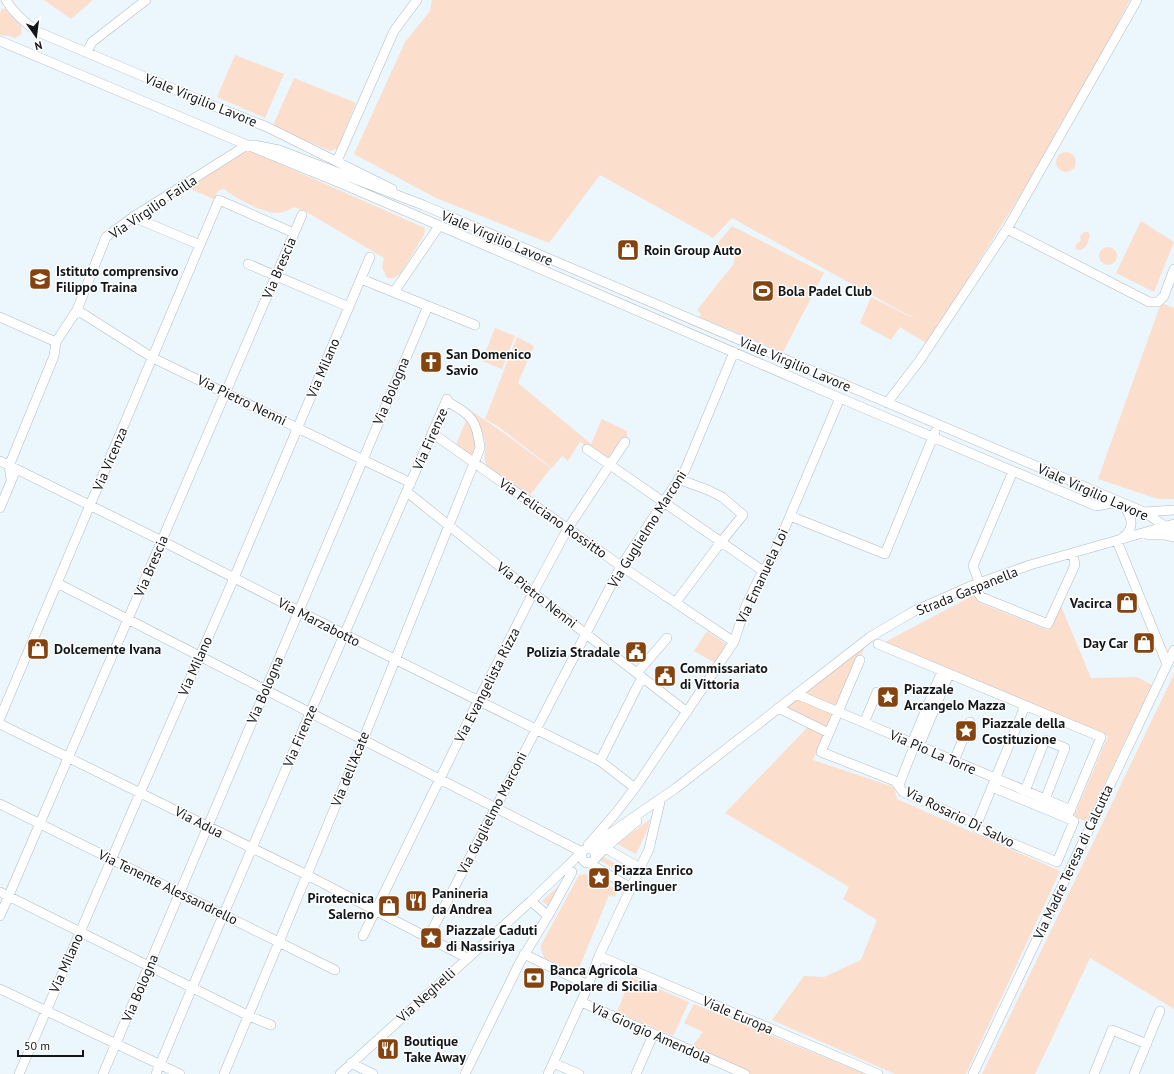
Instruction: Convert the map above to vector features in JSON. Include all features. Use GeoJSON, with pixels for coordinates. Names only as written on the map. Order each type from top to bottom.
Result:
{"type":"FeatureCollection","features":[{"type":"Feature","properties":{"kind":"street","name":"Viale Virgilio Lavore"},"geometry":{"type":"LineString","coordinates":[[6,0],[10,8],[22,21],[38,32],[267,128],[375,180],[423,206]]}},
{"type":"Feature","properties":{"kind":"street"},"geometry":{"type":"LineString","coordinates":[[87,52],[92,42],[146,0]]}},
{"type":"Feature","properties":{"kind":"street"},"geometry":{"type":"LineString","coordinates":[[336,161],[394,31],[417,0]]}},
{"type":"Feature","properties":{"kind":"street"},"geometry":{"type":"LineString","coordinates":[[887,403],[920,360],[1007,229],[1137,0]]}},
{"type":"Feature","properties":{"kind":"street","name":"Viale Virgilio Lavore"},"geometry":{"type":"LineString","coordinates":[[0,41],[247,145],[279,150],[423,206],[1144,512],[1170,526],[1174,532]]}},
{"type":"Feature","properties":{"kind":"street"},"geometry":{"type":"LineString","coordinates":[[247,145],[338,182],[840,398],[1096,506],[1119,502],[1129,512],[1131,526],[1123,538],[1117,541],[1167,664]]}},
{"type":"Feature","properties":{"kind":"street","name":"Via Virgilio Failla"},"geometry":{"type":"LineString","coordinates":[[13,467],[54,356],[56,342],[77,310],[106,237],[133,217],[247,145]]}},
{"type":"Feature","properties":{"kind":"street","name":"Via Vicenza"},"geometry":{"type":"LineString","coordinates":[[0,718],[219,200],[294,233]]}},
{"type":"Feature","properties":{"kind":"street","name":"Via Brescia"},"geometry":{"type":"LineString","coordinates":[[0,916],[302,215]]}},
{"type":"Feature","properties":{"kind":"street"},"geometry":{"type":"LineString","coordinates":[[133,217],[200,245]]}},
{"type":"Feature","properties":{"kind":"street"},"geometry":{"type":"LineString","coordinates":[[394,292],[439,226]]}},
{"type":"Feature","properties":{"kind":"street"},"geometry":{"type":"LineString","coordinates":[[1007,229],[1149,302],[1158,302],[1164,296],[1174,269]]}},
{"type":"Feature","properties":{"kind":"street","name":"Via Milano"},"geometry":{"type":"LineString","coordinates":[[19,1074],[234,578],[370,257]]}},
{"type":"Feature","properties":{"kind":"street"},"geometry":{"type":"LineString","coordinates":[[248,264],[349,307]]}},
{"type":"Feature","properties":{"kind":"street"},"geometry":{"type":"LineString","coordinates":[[361,279],[475,325]]}},
{"type":"Feature","properties":{"kind":"street","name":"Via Bologna"},"geometry":{"type":"LineString","coordinates":[[103,1074],[428,306]]}},
{"type":"Feature","properties":{"kind":"street","name":"Via Pietro Nenni"},"geometry":{"type":"LineString","coordinates":[[77,310],[153,358],[411,483]]}},
{"type":"Feature","properties":{"kind":"street"},"geometry":{"type":"LineString","coordinates":[[0,318],[56,342]]}},
{"type":"Feature","properties":{"kind":"street"},"geometry":{"type":"LineString","coordinates":[[721,346],[726,335]]}},
{"type":"Feature","properties":{"kind":"street","name":"Via Guglielmo Marconi"},"geometry":{"type":"LineString","coordinates":[[428,938],[621,566],[685,470],[734,352]]}},
{"type":"Feature","properties":{"kind":"street","name":"Via Emanuela Loi"},"geometry":{"type":"LineString","coordinates":[[588,854],[635,788],[734,642],[745,608],[763,571],[773,556],[840,398]]}},
{"type":"Feature","properties":{"kind":"street","name":"Via Firenze"},"geometry":{"type":"LineString","coordinates":[[156,1074],[344,634],[447,400]]}},
{"type":"Feature","properties":{"kind":"street","name":"Via dell'Acate"},"geometry":{"type":"LineString","coordinates":[[224,1074],[363,740],[475,464],[480,448],[479,432],[472,418],[462,409],[447,400]]}},
{"type":"Feature","properties":{"kind":"street"},"geometry":{"type":"LineString","coordinates":[[790,516],[885,554],[938,425]]}},
{"type":"Feature","properties":{"kind":"street","name":"Via Feliciano Rossitto"},"geometry":{"type":"LineString","coordinates":[[432,433],[621,566],[734,642]]}},
{"type":"Feature","properties":{"kind":"street","name":"Via Evangelista Rizza"},"geometry":{"type":"LineString","coordinates":[[363,936],[478,701],[533,593],[568,528],[625,442]]}},
{"type":"Feature","properties":{"kind":"street"},"geometry":{"type":"LineString","coordinates":[[587,449],[763,571]]}},
{"type":"Feature","properties":{"kind":"street","name":"Via Marzabotto"},"geometry":{"type":"LineString","coordinates":[[0,461],[600,761],[635,788]]}},
{"type":"Feature","properties":{"kind":"street"},"geometry":{"type":"LineString","coordinates":[[0,508],[12,480],[13,467]]}},
{"type":"Feature","properties":{"kind":"street"},"geometry":{"type":"LineString","coordinates":[[1013,471],[973,566],[976,584],[981,597],[1048,624],[1075,565],[1073,554]]}},
{"type":"Feature","properties":{"kind":"street"},"geometry":{"type":"LineString","coordinates":[[676,602],[743,514],[722,497],[678,479]]}},
{"type":"Feature","properties":{"kind":"street","name":"Via Pietro Nenni"},"geometry":{"type":"LineString","coordinates":[[407,492],[533,593],[687,712]]}},
{"type":"Feature","properties":{"kind":"street"},"geometry":{"type":"LineString","coordinates":[[1144,512],[1174,510]]}},
{"type":"Feature","properties":{"kind":"street","name":"Strada Gaspanella"},"geometry":{"type":"LineString","coordinates":[[588,854],[605,848],[676,788],[870,637],[916,610],[976,584],[1030,565],[1170,526]]}},
{"type":"Feature","properties":{"kind":"street"},"geometry":{"type":"LineString","coordinates":[[1134,536],[1165,535],[1174,537]]}},
{"type":"Feature","properties":{"kind":"street"},"geometry":{"type":"LineString","coordinates":[[57,583],[200,655],[440,780],[588,854],[631,888]]}},
{"type":"Feature","properties":{"kind":"street"},"geometry":{"type":"LineString","coordinates":[[600,761],[639,675],[667,638]]}},
{"type":"Feature","properties":{"kind":"street"},"geometry":{"type":"LineString","coordinates":[[878,644],[1101,737],[1069,814],[992,780]]}},
{"type":"Feature","properties":{"kind":"street","name":"Via Madre Teresa di Calcutta"},"geometry":{"type":"LineString","coordinates":[[973,1074],[1174,650]]}},
{"type":"Feature","properties":{"kind":"street"},"geometry":{"type":"LineString","coordinates":[[778,708],[829,733],[860,660]]}},
{"type":"Feature","properties":{"kind":"street"},"geometry":{"type":"LineString","coordinates":[[899,785],[945,672]]}},
{"type":"Feature","properties":{"kind":"street"},"geometry":{"type":"LineString","coordinates":[[864,723],[877,692]]}},
{"type":"Feature","properties":{"kind":"street","name":"Via Pio La Torre"},"geometry":{"type":"LineString","coordinates":[[796,694],[954,761],[992,780],[1025,791],[1044,804]]}},
{"type":"Feature","properties":{"kind":"street"},"geometry":{"type":"LineString","coordinates":[[976,826],[992,780],[1022,704]]}},
{"type":"Feature","properties":{"kind":"street"},"geometry":{"type":"LineString","coordinates":[[954,761],[970,722]]}},
{"type":"Feature","properties":{"kind":"street","name":"Via Adua"},"geometry":{"type":"LineString","coordinates":[[0,724],[307,875],[467,958]]}},
{"type":"Feature","properties":{"kind":"street","name":"Via Rosario Di Salvo"},"geometry":{"type":"LineString","coordinates":[[829,733],[821,752],[895,781],[903,792],[972,822],[978,829],[1057,862],[1074,821],[1069,814]]}},
{"type":"Feature","properties":{"kind":"street"},"geometry":{"type":"LineString","coordinates":[[1025,791],[1045,740],[1065,748],[1044,804]]}},
{"type":"Feature","properties":{"kind":"street","name":"Strada Gaspanella"},"geometry":{"type":"LineString","coordinates":[[588,854],[635,816],[676,788]]}},
{"type":"Feature","properties":{"kind":"street"},"geometry":{"type":"LineString","coordinates":[[624,802],[635,816]]}},
{"type":"Feature","properties":{"kind":"street"},"geometry":{"type":"LineString","coordinates":[[548,1074],[588,985],[599,956],[649,849],[660,802]]}},
{"type":"Feature","properties":{"kind":"street","name":"Via Tenente Alessandrello"},"geometry":{"type":"LineString","coordinates":[[0,804],[335,970]]}},
{"type":"Feature","properties":{"kind":"street"},"geometry":{"type":"LineString","coordinates":[[605,848],[640,868]]}},
{"type":"Feature","properties":{"kind":"street"},"geometry":{"type":"LineString","coordinates":[[465,1074],[524,954],[548,916],[572,872],[588,854]]}},
{"type":"Feature","properties":{"kind":"street"},"geometry":{"type":"LineString","coordinates":[[531,901],[588,854]]}},
{"type":"Feature","properties":{"kind":"street"},"geometry":{"type":"LineString","coordinates":[[531,901],[572,872]]}},
{"type":"Feature","properties":{"kind":"street"},"geometry":{"type":"LineString","coordinates":[[0,892],[249,1016],[271,1025]]}},
{"type":"Feature","properties":{"kind":"street"},"geometry":{"type":"LineString","coordinates":[[531,901],[548,916]]}},
{"type":"Feature","properties":{"kind":"street","name":"Via Neghelli"},"geometry":{"type":"LineString","coordinates":[[340,1074],[531,901]]}},
{"type":"Feature","properties":{"kind":"street"},"geometry":{"type":"LineString","coordinates":[[524,954],[588,985]]}},
{"type":"Feature","properties":{"kind":"street","name":"Viale Europa"},"geometry":{"type":"LineString","coordinates":[[599,956],[878,1074]]}},
{"type":"Feature","properties":{"kind":"street"},"geometry":{"type":"LineString","coordinates":[[0,988],[180,1074]]}},
{"type":"Feature","properties":{"kind":"street","name":"Via Giorgio Amendola"},"geometry":{"type":"LineString","coordinates":[[580,1002],[745,1074]]}},
{"type":"Feature","properties":{"kind":"street"},"geometry":{"type":"LineString","coordinates":[[1134,1074],[1160,1012]]}},
{"type":"Feature","properties":{"kind":"street"},"geometry":{"type":"LineString","coordinates":[[1094,1074],[1112,1030],[1146,1044]]}},
{"type":"Feature","properties":{"kind":"street"},"geometry":{"type":"LineString","coordinates":[[636,1074],[653,1035]]}},
{"type":"Feature","properties":{"kind":"street"},"geometry":{"type":"LineString","coordinates":[[351,1063],[373,1074]]}},
{"type":"Feature","properties":{"kind":"street"},"geometry":{"type":"LineString","coordinates":[[553,1063],[580,1074]]}},
{"type":"Feature","properties":{"kind":"shaded area"},"geometry":{"type":"Polygon","coordinates":[[[44,0],[93,0],[71,19],[44,0]]]}},
{"type":"Feature","properties":{"kind":"shaded area"},"geometry":{"type":"Polygon","coordinates":[[[432,0],[1130,0],[1090,76],[1062,121],[1036,170],[926,343],[900,327],[891,340],[860,323],[871,297],[919,321],[732,218],[713,238],[600,175],[549,243],[436,198],[354,154],[405,42],[430,11],[432,0]]]}},
{"type":"Feature","properties":{"kind":"shaded area"},"geometry":{"type":"Polygon","coordinates":[[[4,8],[21,26],[22,34],[15,38],[0,35],[0,12],[4,8]]]}},
{"type":"Feature","properties":{"kind":"shaded area"},"geometry":{"type":"Polygon","coordinates":[[[235,55],[284,74],[265,118],[217,97],[235,55]]]}},
{"type":"Feature","properties":{"kind":"shaded area"},"geometry":{"type":"Polygon","coordinates":[[[294,78],[356,103],[337,149],[330,151],[275,126],[274,123],[294,78]]]}},
{"type":"Feature","properties":{"kind":"shaded area"},"geometry":{"type":"Polygon","coordinates":[[[246,151],[253,152],[425,228],[424,235],[401,273],[394,278],[387,278],[382,267],[384,258],[310,214],[294,207],[283,212],[273,213],[250,205],[224,189],[218,191],[214,199],[188,188],[246,151]]]}},
{"type":"Feature","properties":{"kind":"shaded area"},"geometry":{"type":"Polygon","coordinates":[[[1066,152],[1073,155],[1076,162],[1073,169],[1066,172],[1059,169],[1056,162],[1059,155],[1066,152]]]}},
{"type":"Feature","properties":{"kind":"shaded area"},"geometry":{"type":"Polygon","coordinates":[[[1141,221],[1174,242],[1154,292],[1116,273],[1141,221]]]}},
{"type":"Feature","properties":{"kind":"shaded area","name":"Bola Padel Club"},"geometry":{"type":"Polygon","coordinates":[[[732,226],[824,273],[783,352],[699,317],[701,314],[697,310],[733,265],[735,256],[716,245],[732,226]]]}},
{"type":"Feature","properties":{"kind":"shaded area"},"geometry":{"type":"Polygon","coordinates":[[[1084,232],[1088,232],[1090,234],[1088,243],[1082,249],[1076,249],[1076,245],[1081,240],[1080,236],[1084,232]]]}},
{"type":"Feature","properties":{"kind":"shaded area"},"geometry":{"type":"Polygon","coordinates":[[[1108,247],[1114,250],[1117,256],[1114,262],[1108,265],[1102,262],[1099,256],[1102,250],[1108,247]]]}},
{"type":"Feature","properties":{"kind":"shaded area"},"geometry":{"type":"Polygon","coordinates":[[[1161,303],[1174,308],[1174,499],[1158,499],[1098,479],[1161,303]]]}},
{"type":"Feature","properties":{"kind":"shaded area"},"geometry":{"type":"Polygon","coordinates":[[[495,328],[515,336],[502,369],[482,361],[495,328]]]}},
{"type":"Feature","properties":{"kind":"shaded area"},"geometry":{"type":"Polygon","coordinates":[[[517,337],[534,346],[518,383],[591,444],[602,419],[627,431],[627,439],[610,463],[580,442],[568,461],[562,456],[552,468],[499,427],[485,419],[517,337]]]}},
{"type":"Feature","properties":{"kind":"shaded area"},"geometry":{"type":"Polygon","coordinates":[[[467,408],[551,468],[530,495],[486,465],[483,432],[467,408]]]}},
{"type":"Feature","properties":{"kind":"shaded area"},"geometry":{"type":"Polygon","coordinates":[[[466,421],[474,428],[477,453],[472,457],[456,444],[466,421]]]}},
{"type":"Feature","properties":{"kind":"shaded area"},"geometry":{"type":"Polygon","coordinates":[[[974,595],[980,603],[1048,630],[1061,606],[1091,678],[1137,677],[1152,685],[1086,822],[1074,816],[1108,736],[883,643],[974,595]]]}},
{"type":"Feature","properties":{"kind":"shaded area"},"geometry":{"type":"Polygon","coordinates":[[[707,631],[726,644],[715,663],[694,651],[707,631]]]}},
{"type":"Feature","properties":{"kind":"shaded area"},"geometry":{"type":"Polygon","coordinates":[[[866,644],[828,731],[781,708],[866,644]]]}},
{"type":"Feature","properties":{"kind":"shaded area"},"geometry":{"type":"Polygon","coordinates":[[[1174,674],[1174,1009],[1090,958],[1035,1074],[982,1074],[1174,674]]]}},
{"type":"Feature","properties":{"kind":"shaded area"},"geometry":{"type":"Polygon","coordinates":[[[808,727],[823,735],[813,760],[894,787],[897,799],[1060,871],[966,1074],[895,1074],[772,1020],[804,976],[824,977],[861,960],[877,920],[843,899],[849,887],[725,813],[808,727]]]}},
{"type":"Feature","properties":{"kind":"shaded area"},"geometry":{"type":"Polygon","coordinates":[[[650,819],[647,831],[636,854],[617,844],[650,819]]]}},
{"type":"Feature","properties":{"kind":"shaded area"},"geometry":{"type":"Polygon","coordinates":[[[604,857],[628,871],[627,874],[624,875],[600,860],[604,857]]]}},
{"type":"Feature","properties":{"kind":"shaded area"},"geometry":{"type":"Polygon","coordinates":[[[585,874],[618,890],[615,897],[609,895],[579,968],[584,972],[583,975],[544,958],[541,945],[579,875],[585,874]]]}},
{"type":"Feature","properties":{"kind":"shaded area"},"geometry":{"type":"Polygon","coordinates":[[[561,884],[549,907],[542,901],[561,884]]]}},
{"type":"Feature","properties":{"kind":"shaded area"},"geometry":{"type":"Polygon","coordinates":[[[631,977],[689,1002],[673,1036],[617,1012],[631,977]]]}},
{"type":"Feature","properties":{"kind":"shaded area"},"geometry":{"type":"Polygon","coordinates":[[[694,1004],[865,1074],[750,1074],[693,1045],[703,1032],[684,1023],[694,1004]]]}},
{"type":"Feature","properties":{"kind":"place","name":"Roin Group Auto"},"geometry":{"type":"Point","coordinates":[628,250]}},
{"type":"Feature","properties":{"kind":"place","name":"Istituto comprensivo Filippo Traina"},"geometry":{"type":"Point","coordinates":[40,279]}},
{"type":"Feature","properties":{"kind":"place","name":"Bola Padel Club"},"geometry":{"type":"Point","coordinates":[763,291]}},
{"type":"Feature","properties":{"kind":"place","name":"San Domenico Savio"},"geometry":{"type":"Point","coordinates":[431,362]}},
{"type":"Feature","properties":{"kind":"place","name":"Vacirca"},"geometry":{"type":"Point","coordinates":[1127,603]}},
{"type":"Feature","properties":{"kind":"place","name":"Day Car"},"geometry":{"type":"Point","coordinates":[1144,643]}},
{"type":"Feature","properties":{"kind":"place","name":"Dolcemente Ivana"},"geometry":{"type":"Point","coordinates":[38,649]}},
{"type":"Feature","properties":{"kind":"place","name":"Polizia Stradale"},"geometry":{"type":"Point","coordinates":[636,652]}},
{"type":"Feature","properties":{"kind":"place","name":"Commissariato di Vittoria"},"geometry":{"type":"Point","coordinates":[665,676]}},
{"type":"Feature","properties":{"kind":"place","name":"Piazzale Arcangelo Mazza"},"geometry":{"type":"Point","coordinates":[888,697]}},
{"type":"Feature","properties":{"kind":"place","name":"Piazzale della Costituzione"},"geometry":{"type":"Point","coordinates":[966,731]}},
{"type":"Feature","properties":{"kind":"place","name":"Piazza Enrico Berlinguer"},"geometry":{"type":"Point","coordinates":[599,878]}},
{"type":"Feature","properties":{"kind":"place","name":"Panineria da Andrea"},"geometry":{"type":"Point","coordinates":[416,901]}},
{"type":"Feature","properties":{"kind":"place","name":"Pirotecnica Salerno"},"geometry":{"type":"Point","coordinates":[389,906]}},
{"type":"Feature","properties":{"kind":"place","name":"Piazzale Caduti di Nassiriya"},"geometry":{"type":"Point","coordinates":[431,938]}},
{"type":"Feature","properties":{"kind":"place","name":"Banca Agricola Popolare di Sicilia"},"geometry":{"type":"Point","coordinates":[534,978]}},
{"type":"Feature","properties":{"kind":"place","name":"Boutique Take Away"},"geometry":{"type":"Point","coordinates":[388,1049]}}]}
